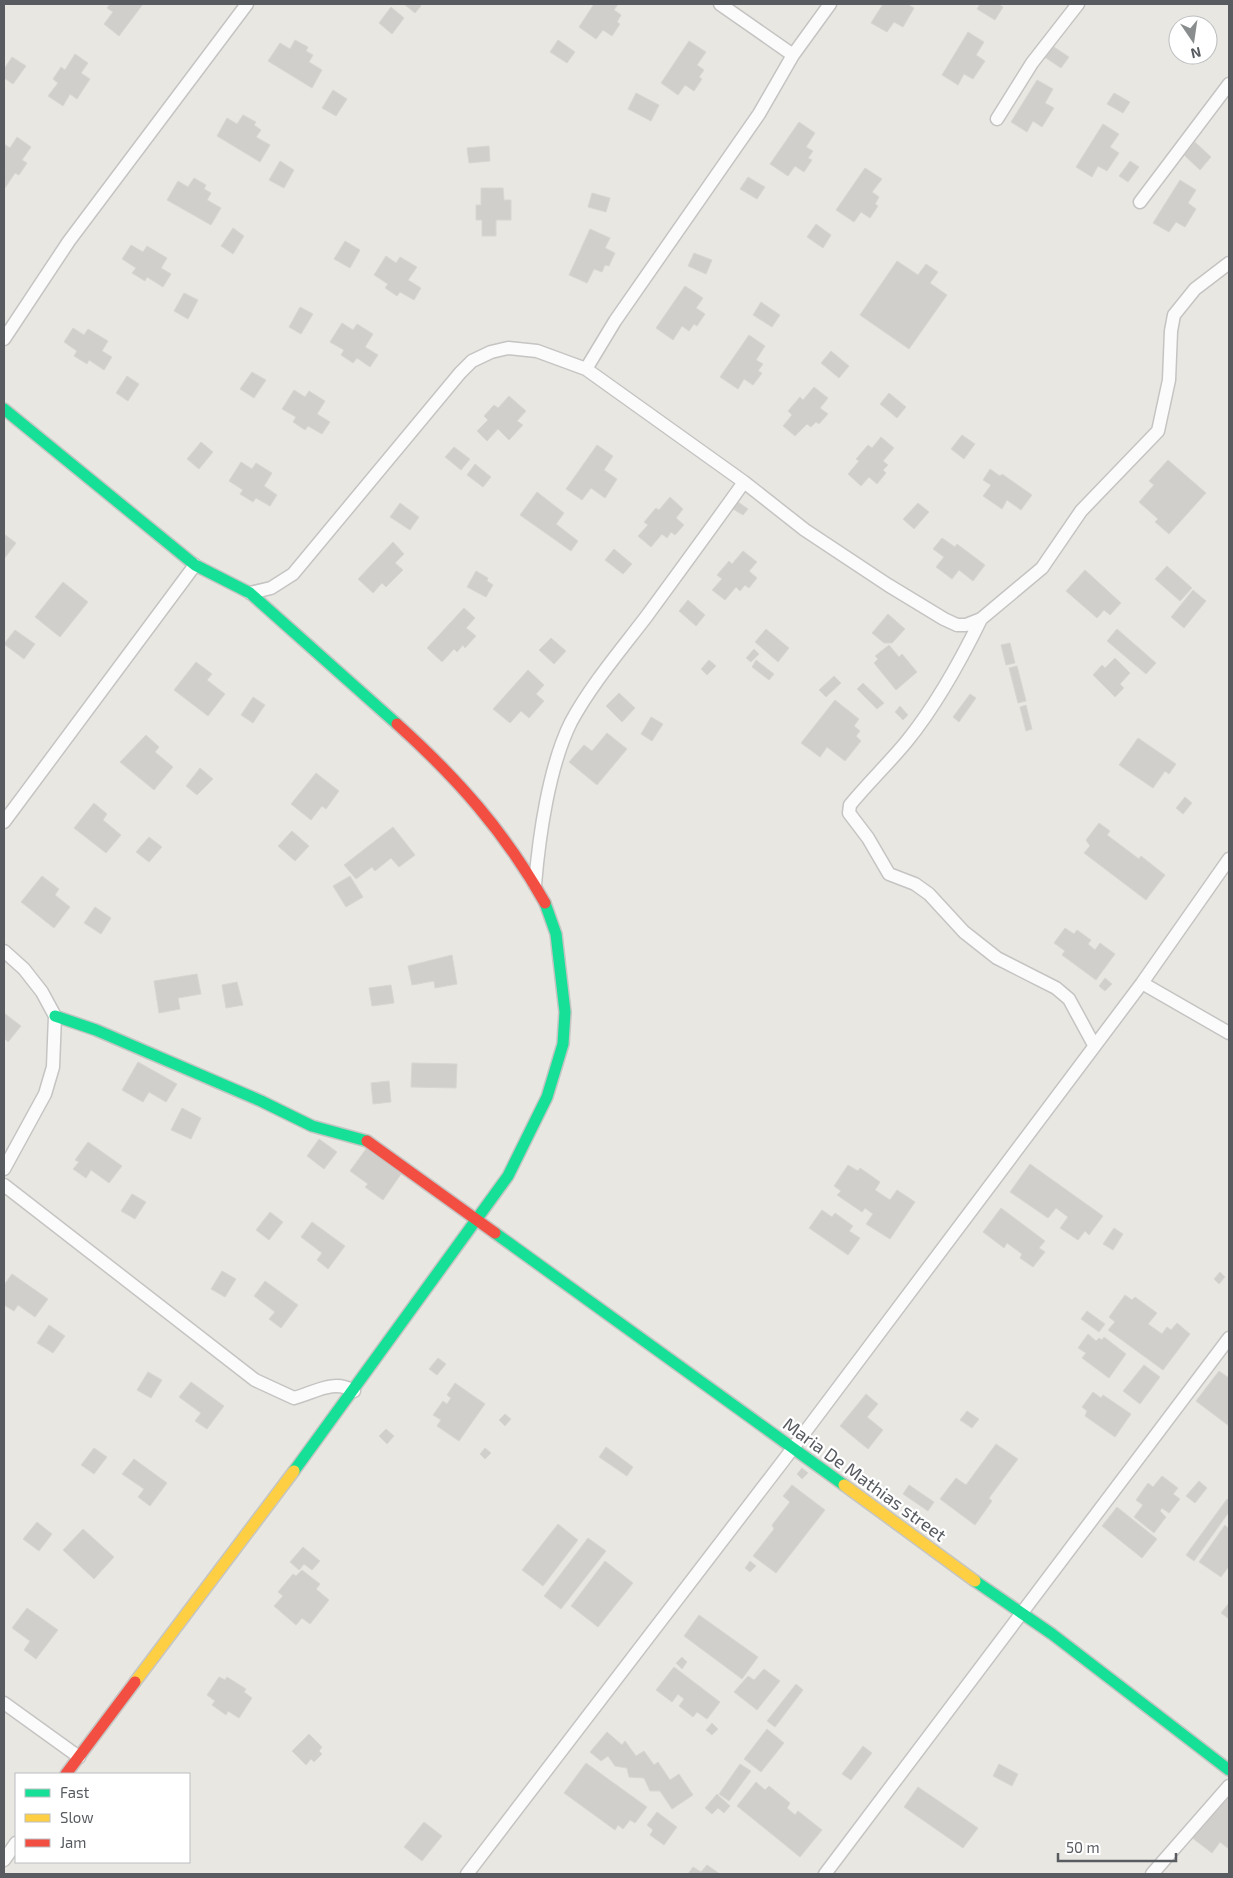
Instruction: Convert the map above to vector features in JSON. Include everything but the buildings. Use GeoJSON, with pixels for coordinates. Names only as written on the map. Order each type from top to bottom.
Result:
{"type":"FeatureCollection","features":[{"type":"Feature","properties":{"kind":"street"},"geometry":{"type":"LineString","coordinates":[[4,339],[69,242],[247,4]]}},
{"type":"Feature","properties":{"kind":"street"},"geometry":{"type":"LineString","coordinates":[[720,4],[793,55]]}},
{"type":"Feature","properties":{"kind":"street"},"geometry":{"type":"LineString","coordinates":[[586,370],[615,321],[759,114],[793,55],[830,4]]}},
{"type":"Feature","properties":{"kind":"street"},"geometry":{"type":"LineString","coordinates":[[997,119],[1032,63],[1078,4]]}},
{"type":"Feature","properties":{"kind":"street"},"geometry":{"type":"LineString","coordinates":[[1140,202],[1229,84]]}},
{"type":"Feature","properties":{"kind":"street"},"geometry":{"type":"LineString","coordinates":[[250,593],[271,588],[293,574],[472,361],[491,352],[508,348],[537,351],[586,370],[744,482],[804,530],[944,619],[957,625],[966,625],[981,619],[1042,568],[1081,511],[1158,431],[1170,380],[1171,331],[1174,315],[1195,289],[1229,263]]}},
{"type":"Feature","properties":{"kind":"street"},"geometry":{"type":"LineString","coordinates":[[4,409],[195,565],[250,593],[442,765],[487,815],[535,885],[549,910],[556,934],[565,1012],[563,1044],[548,1097],[508,1176],[354,1391],[67,1773]]}},
{"type":"Feature","properties":{"kind":"street"},"geometry":{"type":"LineString","coordinates":[[535,885],[538,847],[547,802],[560,750],[571,723],[595,685],[744,482]]}},
{"type":"Feature","properties":{"kind":"street"},"geometry":{"type":"LineString","coordinates":[[4,822],[195,565]]}},
{"type":"Feature","properties":{"kind":"street"},"geometry":{"type":"LineString","coordinates":[[981,619],[961,658],[933,705],[907,741],[850,805],[849,813],[868,838],[882,865],[889,874],[915,884],[929,894],[964,932],[997,958],[1056,988],[1069,999],[1094,1046]]}},
{"type":"Feature","properties":{"kind":"street"},"geometry":{"type":"LineString","coordinates":[[467,1874],[792,1448],[1142,983],[1229,860]]}},
{"type":"Feature","properties":{"kind":"street"},"geometry":{"type":"LineString","coordinates":[[4,951],[24,969],[42,992],[55,1016],[53,1068],[45,1094],[4,1169]]}},
{"type":"Feature","properties":{"kind":"street"},"geometry":{"type":"LineString","coordinates":[[1142,983],[1229,1033]]}},
{"type":"Feature","properties":{"kind":"street","name":"Maria De Mathias street"},"geometry":{"type":"LineString","coordinates":[[55,1016],[96,1030],[261,1101],[312,1126],[368,1141],[476,1221],[635,1332],[1020,1614],[1052,1634],[1229,1770]]}},
{"type":"Feature","properties":{"kind":"street"},"geometry":{"type":"LineString","coordinates":[[4,1185],[255,1380],[294,1398],[332,1385],[344,1385],[354,1391]]}},
{"type":"Feature","properties":{"kind":"street"},"geometry":{"type":"LineString","coordinates":[[824,1874],[1229,1338]]}},
{"type":"Feature","properties":{"kind":"street"},"geometry":{"type":"LineString","coordinates":[[4,1703],[79,1757]]}},
{"type":"Feature","properties":{"kind":"street"},"geometry":{"type":"LineString","coordinates":[[1152,1874],[1229,1786]]}},
{"type":"Feature","properties":{"kind":"street"},"geometry":{"type":"LineString","coordinates":[[4,1860],[15,1844]]}},
{"type":"Feature","properties":{"kind":"traffic: fast"},"geometry":{"type":"LineString","coordinates":[[4,409],[195,565],[250,593],[397,724]]}},
{"type":"Feature","properties":{"kind":"traffic: fast"},"geometry":{"type":"LineString","coordinates":[[294,1471],[508,1176],[547,1097],[563,1044],[565,1012],[556,934],[545,903]]}},
{"type":"Feature","properties":{"kind":"traffic: fast"},"geometry":{"type":"LineString","coordinates":[[55,1016],[96,1030],[261,1101],[312,1126],[367,1141]]}},
{"type":"Feature","properties":{"kind":"traffic: fast"},"geometry":{"type":"LineString","coordinates":[[495,1233],[844,1485]]}},
{"type":"Feature","properties":{"kind":"traffic: fast"},"geometry":{"type":"LineString","coordinates":[[975,1581],[1052,1634],[1229,1770]]}},
{"type":"Feature","properties":{"kind":"traffic: slow"},"geometry":{"type":"LineString","coordinates":[[135,1682],[294,1471]]}},
{"type":"Feature","properties":{"kind":"traffic: slow"},"geometry":{"type":"LineString","coordinates":[[844,1485],[975,1581]]}},
{"type":"Feature","properties":{"kind":"traffic: jam"},"geometry":{"type":"LineString","coordinates":[[397,724],[440,765],[478,807],[530,877],[545,903]]}},
{"type":"Feature","properties":{"kind":"traffic: jam"},"geometry":{"type":"LineString","coordinates":[[367,1141],[495,1233]]}},
{"type":"Feature","properties":{"kind":"traffic: jam"},"geometry":{"type":"LineString","coordinates":[[67,1773],[135,1682]]}}]}
